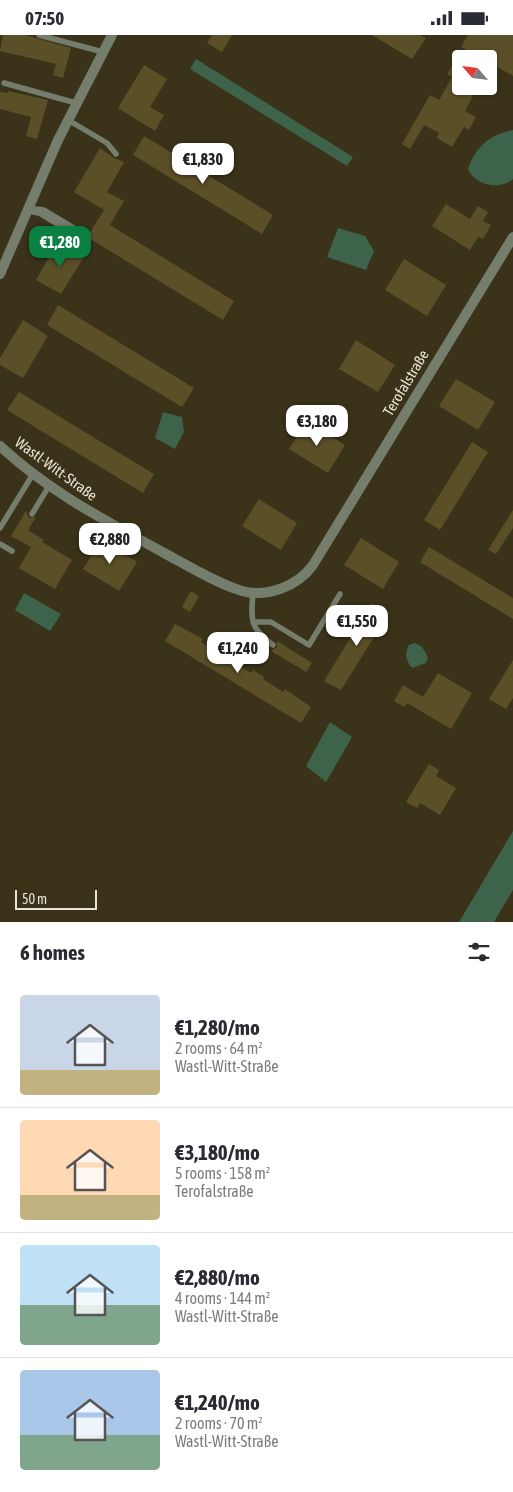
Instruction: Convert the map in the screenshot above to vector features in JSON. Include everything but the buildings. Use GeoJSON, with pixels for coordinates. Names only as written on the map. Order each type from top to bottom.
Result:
{"type":"FeatureCollection","features":[{"type":"Feature","properties":{"kind":"street"},"geometry":{"type":"LineString","coordinates":[[0,274],[26,210],[68,120],[112,35]]}},
{"type":"Feature","properties":{"kind":"street","name":"Terofalstraße"},"geometry":{"type":"LineString","coordinates":[[285,588],[313,565],[513,237]]}},
{"type":"Feature","properties":{"kind":"street","name":"Wastl-Witt-Straße"},"geometry":{"type":"LineString","coordinates":[[0,446],[49,487],[86,510],[191,567],[242,591],[276,591],[285,588]]}},
{"type":"Feature","properties":{"kind":"lane"},"geometry":{"type":"LineString","coordinates":[[39,35],[103,52]]}},
{"type":"Feature","properties":{"kind":"lane"},"geometry":{"type":"LineString","coordinates":[[4,83],[76,103]]}},
{"type":"Feature","properties":{"kind":"lane"},"geometry":{"type":"LineString","coordinates":[[68,120],[107,143],[116,154]]}},
{"type":"Feature","properties":{"kind":"lane"},"geometry":{"type":"LineString","coordinates":[[26,210],[44,210],[80,231]]}},
{"type":"Feature","properties":{"kind":"lane"},"geometry":{"type":"LineString","coordinates":[[26,210],[39,213],[72,233]]}},
{"type":"Feature","properties":{"kind":"lane"},"geometry":{"type":"LineString","coordinates":[[0,528],[33,474]]}},
{"type":"Feature","properties":{"kind":"lane"},"geometry":{"type":"LineString","coordinates":[[32,513],[49,487]]}},
{"type":"Feature","properties":{"kind":"lane"},"geometry":{"type":"LineString","coordinates":[[0,544],[12,551]]}},
{"type":"Feature","properties":{"kind":"lane"},"geometry":{"type":"LineString","coordinates":[[253,592],[253,622],[260,636],[273,645]]}},
{"type":"Feature","properties":{"kind":"lane"},"geometry":{"type":"LineString","coordinates":[[253,622],[271,622],[309,645],[340,595]]}},
{"type":"Feature","properties":{"kind":"green space"},"geometry":{"type":"Polygon","coordinates":[[[196,59],[353,157],[347,166],[190,69],[196,59]]]}},
{"type":"Feature","properties":{"kind":"green space"},"geometry":{"type":"Polygon","coordinates":[[[513,130],[513,179],[501,185],[488,185],[471,175],[468,169],[479,148],[490,138],[513,130]]]}},
{"type":"Feature","properties":{"kind":"green space"},"geometry":{"type":"Polygon","coordinates":[[[338,228],[365,236],[374,251],[366,270],[327,257],[338,228]]]}},
{"type":"Feature","properties":{"kind":"green space"},"geometry":{"type":"Polygon","coordinates":[[[163,412],[182,417],[184,432],[175,449],[155,438],[163,412]]]}},
{"type":"Feature","properties":{"kind":"green space"},"geometry":{"type":"Polygon","coordinates":[[[24,593],[61,614],[50,631],[15,610],[24,593]]]}},
{"type":"Feature","properties":{"kind":"green space"},"geometry":{"type":"Polygon","coordinates":[[[415,643],[422,647],[428,657],[426,663],[412,668],[406,655],[409,645],[415,643]]]}},
{"type":"Feature","properties":{"kind":"green space"},"geometry":{"type":"Polygon","coordinates":[[[330,722],[352,737],[326,782],[306,766],[330,722]]]}},
{"type":"Feature","properties":{"kind":"green space"},"geometry":{"type":"Polygon","coordinates":[[[513,831],[513,890],[494,922],[459,922],[513,831]]]}}]}
